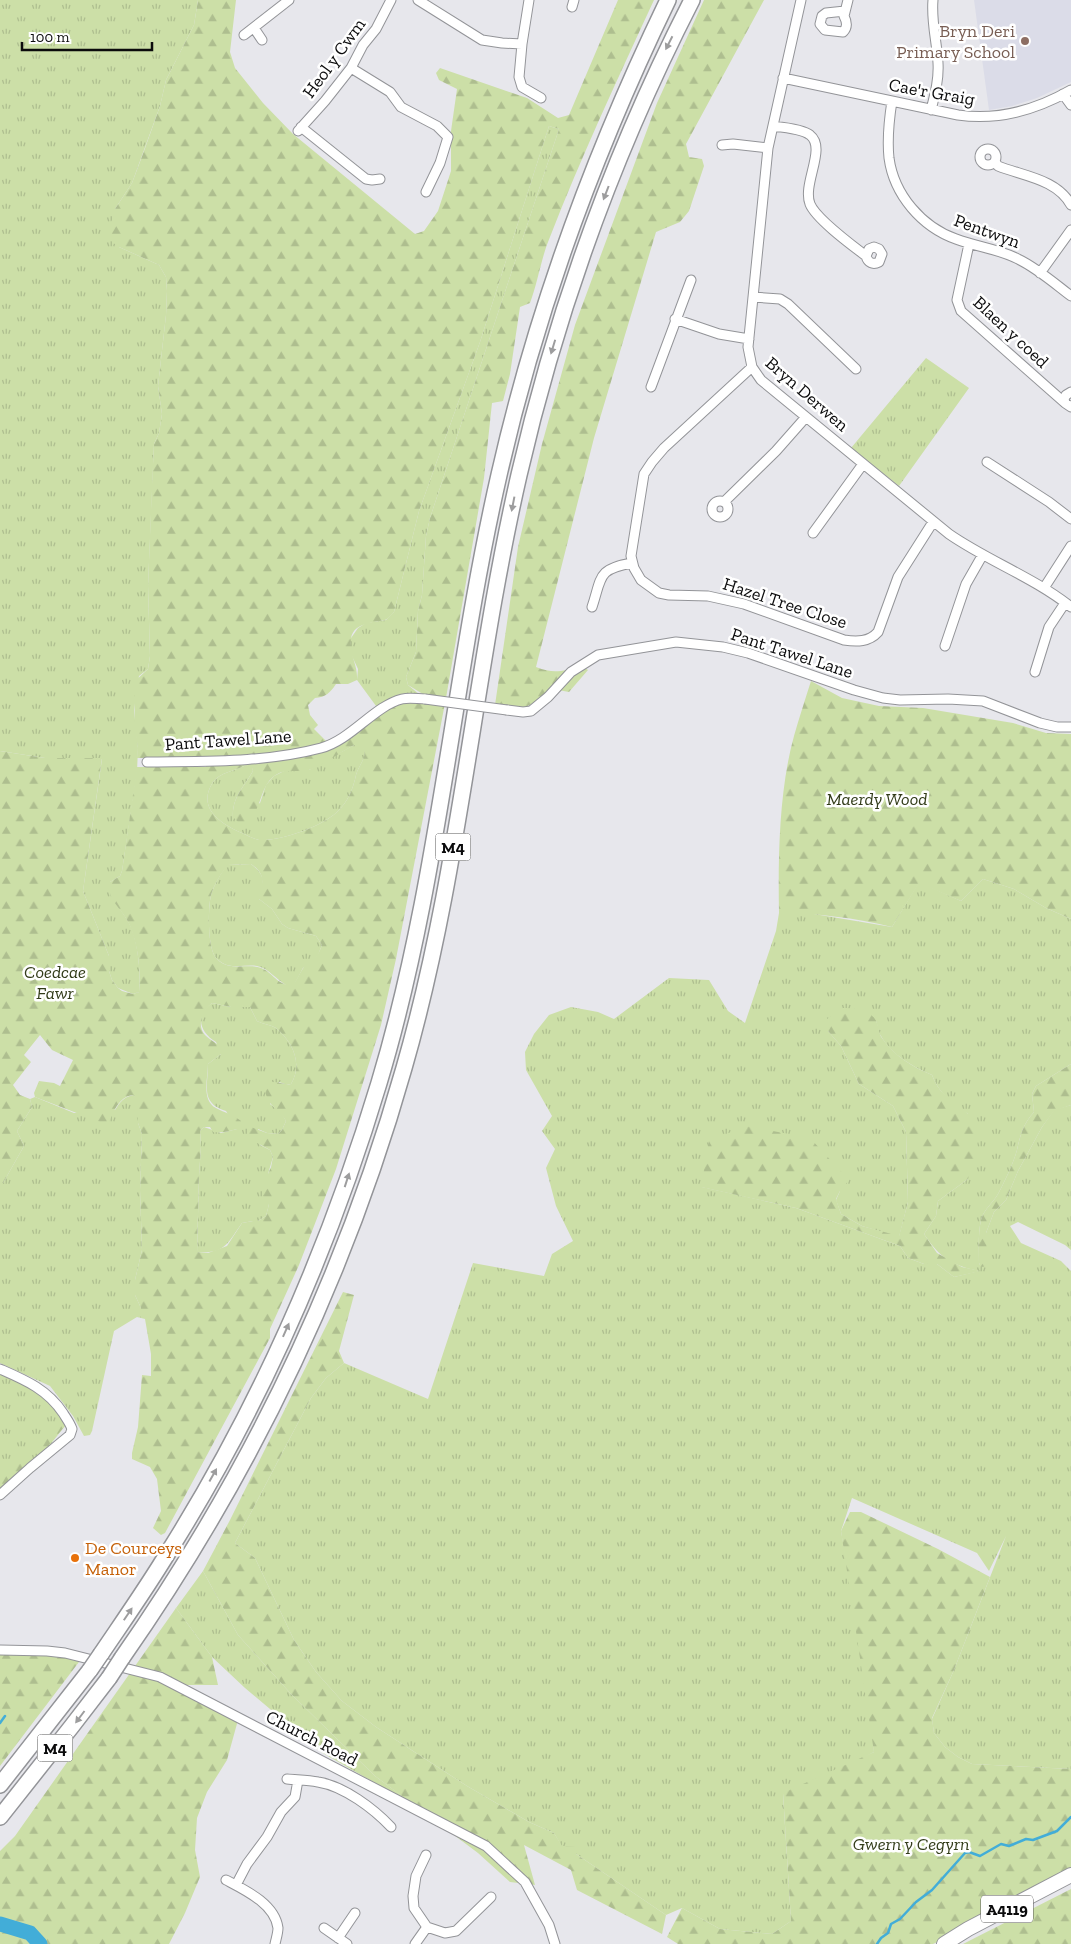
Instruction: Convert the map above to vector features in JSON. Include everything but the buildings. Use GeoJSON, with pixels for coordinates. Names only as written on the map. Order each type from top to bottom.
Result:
{"type":"FeatureCollection","features":[{"type":"Feature","properties":{"kind":"highway","name":"M4"},"geometry":{"type":"LineString","coordinates":[[0,1785],[90,1670],[171,1549],[235,1435],[277,1351],[316,1262],[343,1191],[379,1083],[406,982],[427,878],[498,476],[515,409],[546,304],[597,161],[668,0]]}},
{"type":"Feature","properties":{"kind":"highway","name":"M4"},"geometry":{"type":"LineString","coordinates":[[0,1817],[108,1678],[156,1610],[197,1545],[271,1411],[308,1332],[366,1188],[405,1067],[424,990],[457,830],[497,583],[519,476],[549,360],[583,257],[620,156],[665,52],[692,0]]}},
{"type":"Feature","properties":{"kind":"main road","name":"A4119"},"geometry":{"type":"LineString","coordinates":[[944,1944],[974,1925],[1071,1876]]}},
{"type":"Feature","properties":{"kind":"street"},"geometry":{"type":"LineString","coordinates":[[244,35],[289,0]]}},
{"type":"Feature","properties":{"kind":"street","name":"Heol y Cwm"},"geometry":{"type":"LineString","coordinates":[[380,179],[372,180],[366,178],[299,129],[325,101],[351,68],[363,45],[376,29],[391,0]]}},
{"type":"Feature","properties":{"kind":"street"},"geometry":{"type":"LineString","coordinates":[[418,0],[482,40],[502,44],[522,44]]}},
{"type":"Feature","properties":{"kind":"street"},"geometry":{"type":"LineString","coordinates":[[529,0],[519,76],[522,88],[541,98]]}},
{"type":"Feature","properties":{"kind":"street","name":"Bryn Derwen"},"geometry":{"type":"LineString","coordinates":[[800,0],[768,148],[749,339],[749,355],[752,367],[761,380],[933,522],[982,556],[1044,588],[1068,605]]}},
{"type":"Feature","properties":{"kind":"street"},"geometry":{"type":"LineString","coordinates":[[845,11],[848,0]]}},
{"type":"Feature","properties":{"kind":"street"},"geometry":{"type":"LineString","coordinates":[[932,110],[938,83],[936,43],[932,23],[933,0]]}},
{"type":"Feature","properties":{"kind":"street"},"geometry":{"type":"LineString","coordinates":[[254,28],[262,40]]}},
{"type":"Feature","properties":{"kind":"street"},"geometry":{"type":"LineString","coordinates":[[351,68],[390,92],[401,107],[417,111],[424,120],[437,126],[448,137],[440,162],[426,192]]}},
{"type":"Feature","properties":{"kind":"street","name":"Cae'r Graig"},"geometry":{"type":"LineString","coordinates":[[783,78],[967,117],[1005,115],[1035,107],[1067,92]]}},
{"type":"Feature","properties":{"kind":"street"},"geometry":{"type":"LineString","coordinates":[[1067,92],[1071,105]]}},
{"type":"Feature","properties":{"kind":"street","name":"Pentwyn"},"geometry":{"type":"LineString","coordinates":[[892,101],[888,135],[890,159],[899,188],[912,209],[946,235],[969,244],[1008,254],[1027,264],[1071,296]]}},
{"type":"Feature","properties":{"kind":"street"},"geometry":{"type":"LineString","coordinates":[[773,126],[805,132],[814,140],[816,152],[808,187],[810,203],[817,214],[866,256]]}},
{"type":"Feature","properties":{"kind":"street"},"geometry":{"type":"LineString","coordinates":[[722,146],[734,140],[768,148]]}},
{"type":"Feature","properties":{"kind":"street"},"geometry":{"type":"LineString","coordinates":[[994,162],[998,166],[1054,187],[1066,197],[1071,205]]}},
{"type":"Feature","properties":{"kind":"street"},"geometry":{"type":"LineString","coordinates":[[1040,273],[1071,230]]}},
{"type":"Feature","properties":{"kind":"street","name":"Blaen y coed"},"geometry":{"type":"LineString","coordinates":[[969,244],[958,300],[961,311],[1068,405]]}},
{"type":"Feature","properties":{"kind":"street"},"geometry":{"type":"LineString","coordinates":[[651,387],[691,280]]}},
{"type":"Feature","properties":{"kind":"street"},"geometry":{"type":"LineString","coordinates":[[753,297],[780,299],[788,304],[856,369]]}},
{"type":"Feature","properties":{"kind":"street"},"geometry":{"type":"LineString","coordinates":[[675,319],[719,334],[749,339]]}},
{"type":"Feature","properties":{"kind":"street"},"geometry":{"type":"LineString","coordinates":[[592,608],[605,572],[615,566],[632,562],[633,535],[644,474],[647,468],[664,448],[752,367]]}},
{"type":"Feature","properties":{"kind":"street"},"geometry":{"type":"LineString","coordinates":[[1068,405],[1064,397],[1071,392]]}},
{"type":"Feature","properties":{"kind":"street"},"geometry":{"type":"LineString","coordinates":[[724,502],[776,451],[806,417]]}},
{"type":"Feature","properties":{"kind":"street"},"geometry":{"type":"LineString","coordinates":[[987,462],[1050,502],[1071,520]]}},
{"type":"Feature","properties":{"kind":"street"},"geometry":{"type":"LineString","coordinates":[[813,533],[863,464]]}},
{"type":"Feature","properties":{"kind":"street","name":"Hazel Tree Close"},"geometry":{"type":"LineString","coordinates":[[632,562],[641,580],[659,592],[669,595],[708,596],[734,601],[764,610],[844,640],[860,641],[874,636],[878,632],[898,577],[933,522]]}},
{"type":"Feature","properties":{"kind":"street"},"geometry":{"type":"LineString","coordinates":[[1044,588],[1071,546]]}},
{"type":"Feature","properties":{"kind":"street"},"geometry":{"type":"LineString","coordinates":[[946,646],[966,584],[982,556]]}},
{"type":"Feature","properties":{"kind":"street"},"geometry":{"type":"LineString","coordinates":[[1035,672],[1049,628],[1068,605]]}},
{"type":"Feature","properties":{"kind":"street","name":"Pant Tawel Lane"},"geometry":{"type":"LineString","coordinates":[[147,762],[206,762],[277,756],[322,748],[340,739],[393,703],[411,698],[523,712],[531,711],[548,697],[571,672],[598,655],[676,642],[723,647],[748,653],[882,698],[983,701],[1040,723],[1058,727],[1071,727]]}},
{"type":"Feature","properties":{"kind":"street"},"geometry":{"type":"LineString","coordinates":[[0,1369],[23,1379],[45,1392],[58,1405],[72,1430],[70,1435],[0,1495]]}},
{"type":"Feature","properties":{"kind":"street","name":"Church Road"},"geometry":{"type":"LineString","coordinates":[[0,1650],[65,1653],[160,1677],[486,1846],[525,1882],[549,1926],[555,1944]]}},
{"type":"Feature","properties":{"kind":"street"},"geometry":{"type":"LineString","coordinates":[[287,1779],[320,1782],[341,1790],[369,1807],[391,1827]]}},
{"type":"Feature","properties":{"kind":"street"},"geometry":{"type":"LineString","coordinates":[[236,1885],[247,1864],[267,1838],[280,1812],[295,1797],[298,1780]]}},
{"type":"Feature","properties":{"kind":"street"},"geometry":{"type":"LineString","coordinates":[[426,1855],[416,1876],[412,1896],[414,1908],[427,1927],[445,1933],[456,1931],[491,1897]]}},
{"type":"Feature","properties":{"kind":"street"},"geometry":{"type":"LineString","coordinates":[[226,1880],[262,1902],[272,1913],[278,1928],[275,1944]]}},
{"type":"Feature","properties":{"kind":"street"},"geometry":{"type":"LineString","coordinates":[[338,1938],[355,1913]]}},
{"type":"Feature","properties":{"kind":"street"},"geometry":{"type":"LineString","coordinates":[[415,1944],[427,1927]]}},
{"type":"Feature","properties":{"kind":"street"},"geometry":{"type":"LineString","coordinates":[[324,1928],[347,1944]]}},
{"type":"Feature","properties":{"kind":"shaded area","name":"Bryn Deri Primary School"},"geometry":{"type":"Polygon","coordinates":[[[974,0],[1071,0],[1071,82],[1037,98],[1012,106],[989,110],[974,0]]]}},
{"type":"Feature","properties":{"kind":"green space"},"geometry":{"type":"Polygon","coordinates":[[[0,0],[198,0],[194,25],[166,80],[160,106],[132,183],[115,209],[119,247],[159,265],[166,277],[167,291],[158,386],[162,414],[159,433],[154,444],[148,586],[150,656],[148,669],[139,676],[134,710],[138,748],[137,772],[122,871],[120,876],[110,882],[114,900],[129,923],[137,947],[140,976],[139,992],[133,994],[118,988],[112,980],[109,971],[109,956],[83,891],[102,759],[45,758],[0,751],[0,0]]]}},
{"type":"Feature","properties":{"kind":"green space","name":"Coedcae Fawr"},"geometry":{"type":"Polygon","coordinates":[[[198,0],[236,0],[230,52],[235,68],[263,103],[293,134],[415,234],[424,231],[438,211],[451,171],[451,131],[457,89],[439,80],[436,73],[440,68],[527,98],[558,118],[569,115],[618,0],[654,0],[574,177],[547,245],[530,303],[520,307],[510,374],[503,401],[492,403],[484,478],[446,698],[396,959],[381,1025],[336,1169],[299,1265],[270,1329],[270,1338],[165,1533],[161,1535],[153,1528],[161,1511],[157,1479],[150,1467],[132,1459],[138,1427],[142,1375],[151,1376],[151,1354],[145,1319],[141,1318],[141,1308],[135,1295],[135,1280],[142,1250],[140,1190],[142,1134],[138,1123],[136,1098],[133,1095],[123,1099],[114,1111],[108,1125],[35,1097],[34,1093],[39,1081],[54,1083],[60,1086],[73,1060],[52,1050],[40,1035],[24,1055],[31,1062],[13,1085],[20,1095],[30,1099],[32,1107],[17,1131],[24,1146],[3,1183],[0,1183],[0,751],[45,758],[102,758],[83,891],[109,956],[109,971],[112,980],[122,991],[133,994],[139,992],[139,967],[133,934],[128,920],[110,894],[109,888],[110,882],[120,876],[122,871],[137,767],[206,767],[205,757],[137,758],[134,682],[148,669],[150,656],[148,586],[152,484],[154,444],[159,433],[162,414],[158,386],[167,291],[166,277],[159,265],[119,247],[112,242],[109,230],[115,209],[132,183],[160,106],[166,80],[194,25],[198,0]],[[549,126],[480,342],[419,511],[394,612],[385,620],[363,625],[354,631],[351,647],[357,680],[348,684],[336,684],[327,694],[315,698],[308,705],[310,715],[318,725],[314,729],[330,745],[393,703],[431,699],[408,685],[406,677],[416,652],[418,611],[422,595],[426,536],[430,518],[559,129],[549,126]],[[354,745],[310,770],[285,771],[273,777],[268,782],[255,812],[246,823],[239,823],[233,817],[233,810],[239,793],[253,771],[252,768],[246,765],[224,774],[213,782],[207,800],[209,807],[213,814],[226,825],[259,840],[289,836],[311,828],[330,818],[344,804],[363,760],[364,752],[361,745],[354,745]],[[251,864],[228,865],[216,883],[210,901],[209,928],[211,947],[214,954],[217,959],[227,965],[261,968],[279,981],[293,985],[304,967],[317,955],[322,945],[316,936],[288,928],[282,924],[272,909],[259,899],[255,893],[262,884],[262,878],[260,872],[254,866],[251,864]],[[212,1003],[203,1014],[201,1022],[202,1031],[221,1048],[221,1054],[208,1064],[208,1100],[216,1108],[241,1121],[241,1127],[231,1131],[213,1132],[210,1127],[204,1127],[200,1131],[197,1252],[208,1253],[227,1246],[242,1223],[258,1221],[266,1216],[269,1204],[262,1193],[273,1157],[270,1150],[250,1139],[247,1131],[251,1127],[267,1133],[278,1134],[282,1130],[286,1121],[270,1103],[265,1088],[272,1082],[291,1084],[296,1069],[294,1054],[287,1040],[276,1028],[257,1021],[250,1007],[231,1007],[212,1003]]]}},
{"type":"Feature","properties":{"kind":"green space"},"geometry":{"type":"Polygon","coordinates":[[[704,0],[764,0],[686,144],[689,157],[702,159],[704,166],[689,211],[680,222],[656,232],[594,438],[536,667],[548,671],[558,671],[580,665],[588,670],[569,692],[558,690],[518,711],[495,705],[518,547],[542,444],[575,325],[657,103],[704,0]]]}},
{"type":"Feature","properties":{"kind":"green space"},"geometry":{"type":"Polygon","coordinates":[[[549,126],[559,129],[430,518],[426,536],[422,595],[418,611],[416,652],[406,677],[408,685],[425,699],[379,710],[357,680],[358,669],[351,654],[351,638],[358,628],[366,623],[386,620],[394,612],[419,511],[480,342],[549,126]]]}},
{"type":"Feature","properties":{"kind":"green space"},"geometry":{"type":"Polygon","coordinates":[[[926,358],[969,388],[899,486],[851,448],[926,358]]]}},
{"type":"Feature","properties":{"kind":"green space","name":"Maerdy Wood"},"geometry":{"type":"Polygon","coordinates":[[[811,681],[842,698],[879,706],[923,708],[1013,723],[1046,733],[1071,734],[1071,919],[1046,908],[1014,889],[983,879],[961,901],[919,883],[892,927],[836,917],[779,913],[780,824],[785,779],[794,736],[811,681]]]}},
{"type":"Feature","properties":{"kind":"green space"},"geometry":{"type":"Polygon","coordinates":[[[354,745],[362,745],[365,752],[349,795],[337,812],[311,828],[289,836],[259,840],[226,825],[213,814],[209,807],[207,800],[213,782],[224,774],[246,765],[252,767],[253,771],[234,804],[233,817],[260,803],[266,785],[274,776],[286,770],[309,770],[354,745]]]}},
{"type":"Feature","properties":{"kind":"green space"},"geometry":{"type":"Polygon","coordinates":[[[251,864],[262,876],[262,888],[259,899],[272,909],[282,924],[288,928],[316,936],[322,945],[318,955],[312,963],[303,968],[294,985],[286,985],[261,967],[232,966],[222,963],[217,959],[211,947],[209,919],[210,901],[214,887],[227,865],[251,864]]]}},
{"type":"Feature","properties":{"kind":"green space"},"geometry":{"type":"Polygon","coordinates":[[[983,879],[1014,889],[1046,908],[1071,919],[1071,1064],[1036,1086],[1032,1094],[1034,1112],[1022,1130],[1017,1150],[1003,1184],[982,1216],[979,1230],[979,1263],[980,1265],[986,1248],[986,1233],[994,1212],[1006,1200],[1018,1171],[1042,1127],[1054,1110],[1071,1105],[1071,1250],[1065,1245],[1018,1222],[1010,1226],[1021,1243],[1061,1261],[1071,1271],[1071,1769],[972,1764],[958,1757],[945,1747],[934,1733],[932,1719],[954,1670],[1006,1536],[989,1571],[977,1553],[852,1498],[841,1531],[868,1680],[874,1752],[813,1785],[783,1794],[791,1921],[772,1934],[720,1929],[682,1908],[666,1915],[576,1854],[562,1847],[554,1833],[529,1822],[467,1786],[376,1727],[342,1701],[316,1672],[294,1640],[255,1558],[235,1543],[311,1398],[326,1378],[344,1363],[428,1399],[473,1263],[544,1276],[552,1254],[573,1241],[556,1206],[546,1168],[555,1149],[542,1131],[552,1116],[526,1070],[525,1052],[534,1034],[549,1015],[571,1007],[598,1012],[614,1019],[669,978],[709,980],[728,1011],[745,1023],[776,931],[779,913],[808,913],[892,927],[919,882],[961,901],[983,879]],[[876,1021],[828,1031],[841,1046],[859,1084],[893,1106],[906,1132],[908,1202],[899,1237],[862,1226],[841,1214],[836,1200],[840,1191],[702,1187],[796,1208],[900,1246],[908,1258],[924,1264],[937,1264],[954,1277],[979,1271],[961,1266],[941,1255],[924,1234],[936,1216],[938,1201],[968,1179],[968,1114],[942,1093],[932,1075],[911,1064],[890,1049],[880,1034],[876,1021]]]}},
{"type":"Feature","properties":{"kind":"green space"},"geometry":{"type":"Polygon","coordinates":[[[212,1003],[231,1007],[250,1007],[257,1021],[276,1028],[287,1040],[294,1054],[296,1069],[291,1084],[279,1082],[270,1104],[281,1112],[286,1121],[282,1130],[278,1134],[267,1133],[258,1129],[260,1145],[270,1150],[273,1157],[268,1174],[269,1204],[266,1216],[258,1221],[242,1223],[229,1242],[220,1249],[197,1252],[200,1131],[204,1127],[221,1133],[237,1129],[226,1111],[212,1103],[207,1093],[208,1064],[221,1054],[216,1042],[206,1033],[201,1023],[203,1013],[212,1003]]]}},
{"type":"Feature","properties":{"kind":"green space"},"geometry":{"type":"Polygon","coordinates":[[[840,1008],[867,1012],[875,1018],[881,1036],[892,1050],[911,1065],[932,1075],[939,1089],[968,1114],[977,1126],[979,1131],[976,1155],[968,1179],[938,1201],[936,1216],[924,1234],[937,1253],[962,1267],[981,1271],[954,1277],[937,1264],[924,1264],[908,1258],[900,1246],[796,1208],[701,1187],[709,1141],[746,1126],[810,1138],[849,1180],[836,1199],[841,1214],[862,1226],[899,1236],[908,1202],[906,1132],[893,1106],[859,1084],[841,1046],[828,1031],[826,1020],[840,1008]]]}},
{"type":"Feature","properties":{"kind":"green space"},"geometry":{"type":"Polygon","coordinates":[[[1071,1064],[1071,1105],[1054,1111],[1042,1127],[1018,1171],[1006,1200],[994,1212],[986,1233],[988,1266],[981,1267],[979,1263],[979,1230],[981,1220],[1003,1184],[1017,1150],[1022,1130],[1034,1112],[1032,1094],[1036,1086],[1071,1064]]]}},
{"type":"Feature","properties":{"kind":"green space"},"geometry":{"type":"Polygon","coordinates":[[[133,1095],[137,1098],[138,1123],[142,1134],[140,1190],[142,1250],[135,1280],[135,1295],[141,1308],[141,1318],[137,1317],[114,1331],[92,1431],[90,1435],[84,1436],[73,1416],[50,1386],[0,1363],[0,1183],[3,1183],[24,1146],[17,1131],[32,1107],[30,1099],[35,1097],[74,1113],[115,1110],[122,1100],[133,1095]]]}},
{"type":"Feature","properties":{"kind":"green space"},"geometry":{"type":"Polygon","coordinates":[[[343,1292],[354,1295],[339,1351],[344,1363],[326,1378],[311,1398],[235,1543],[255,1558],[294,1640],[316,1672],[342,1701],[376,1727],[467,1786],[529,1822],[554,1833],[562,1846],[578,1847],[576,1854],[666,1915],[662,1934],[577,1890],[571,1870],[524,1845],[535,1885],[510,1882],[478,1853],[375,1776],[291,1694],[238,1635],[203,1571],[343,1292]]]}},
{"type":"Feature","properties":{"kind":"green space"},"geometry":{"type":"Polygon","coordinates":[[[0,1372],[29,1387],[47,1400],[55,1407],[65,1426],[45,1451],[0,1490],[0,1372]]]}},
{"type":"Feature","properties":{"kind":"green space"},"geometry":{"type":"Polygon","coordinates":[[[60,1416],[65,1426],[42,1453],[38,1444],[41,1437],[60,1416]]]}},
{"type":"Feature","properties":{"kind":"green space"},"geometry":{"type":"Polygon","coordinates":[[[23,1457],[28,1457],[30,1468],[0,1495],[0,1474],[23,1457]]]}},
{"type":"Feature","properties":{"kind":"green space","name":"Gwern y Cegyrn"},"geometry":{"type":"Polygon","coordinates":[[[850,1512],[861,1512],[938,1549],[990,1577],[954,1670],[932,1718],[934,1733],[945,1747],[958,1757],[972,1764],[1071,1769],[1071,1873],[952,1936],[933,1944],[678,1944],[667,1937],[682,1908],[720,1929],[772,1934],[791,1921],[783,1793],[874,1752],[841,1531],[850,1512]]]}},
{"type":"Feature","properties":{"kind":"green space"},"geometry":{"type":"Polygon","coordinates":[[[203,1571],[238,1635],[291,1694],[375,1776],[417,1807],[321,1752],[245,1688],[212,1657],[176,1608],[203,1571]]]}},
{"type":"Feature","properties":{"kind":"green space"},"geometry":{"type":"Polygon","coordinates":[[[176,1608],[212,1657],[218,1685],[187,1685],[189,1696],[238,1720],[227,1760],[207,1792],[197,1818],[195,1850],[200,1877],[185,1913],[169,1944],[0,1944],[0,1851],[15,1836],[176,1608]]]}},
{"type":"Feature","properties":{"kind":"green space"},"geometry":{"type":"Polygon","coordinates":[[[0,1650],[82,1658],[0,1766],[0,1650]]]}},
{"type":"Feature","properties":{"kind":"green space"},"geometry":{"type":"Polygon","coordinates":[[[1071,1889],[1071,1944],[963,1944],[1071,1889]]]}},
{"type":"Feature","properties":{"kind":"waterway"},"geometry":{"type":"LineString","coordinates":[[0,1723],[5,1716]]}},
{"type":"Feature","properties":{"kind":"waterway"},"geometry":{"type":"LineString","coordinates":[[877,1944],[888,1933],[891,1924],[900,1919],[916,1902],[932,1890],[965,1853],[969,1852],[980,1856],[1001,1844],[1009,1846],[1026,1839],[1033,1840],[1057,1831],[1071,1817]]}},
{"type":"Feature","properties":{"kind":"waterway"},"geometry":{"type":"LineString","coordinates":[[0,1924],[30,1933],[40,1944]]}},
{"type":"Feature","properties":{"kind":"place","name":"Bryn Deri Primary School"},"geometry":{"type":"Point","coordinates":[1025,41]}},
{"type":"Feature","properties":{"kind":"place","name":"De Courceys Manor"},"geometry":{"type":"Point","coordinates":[75,1558]}}]}
